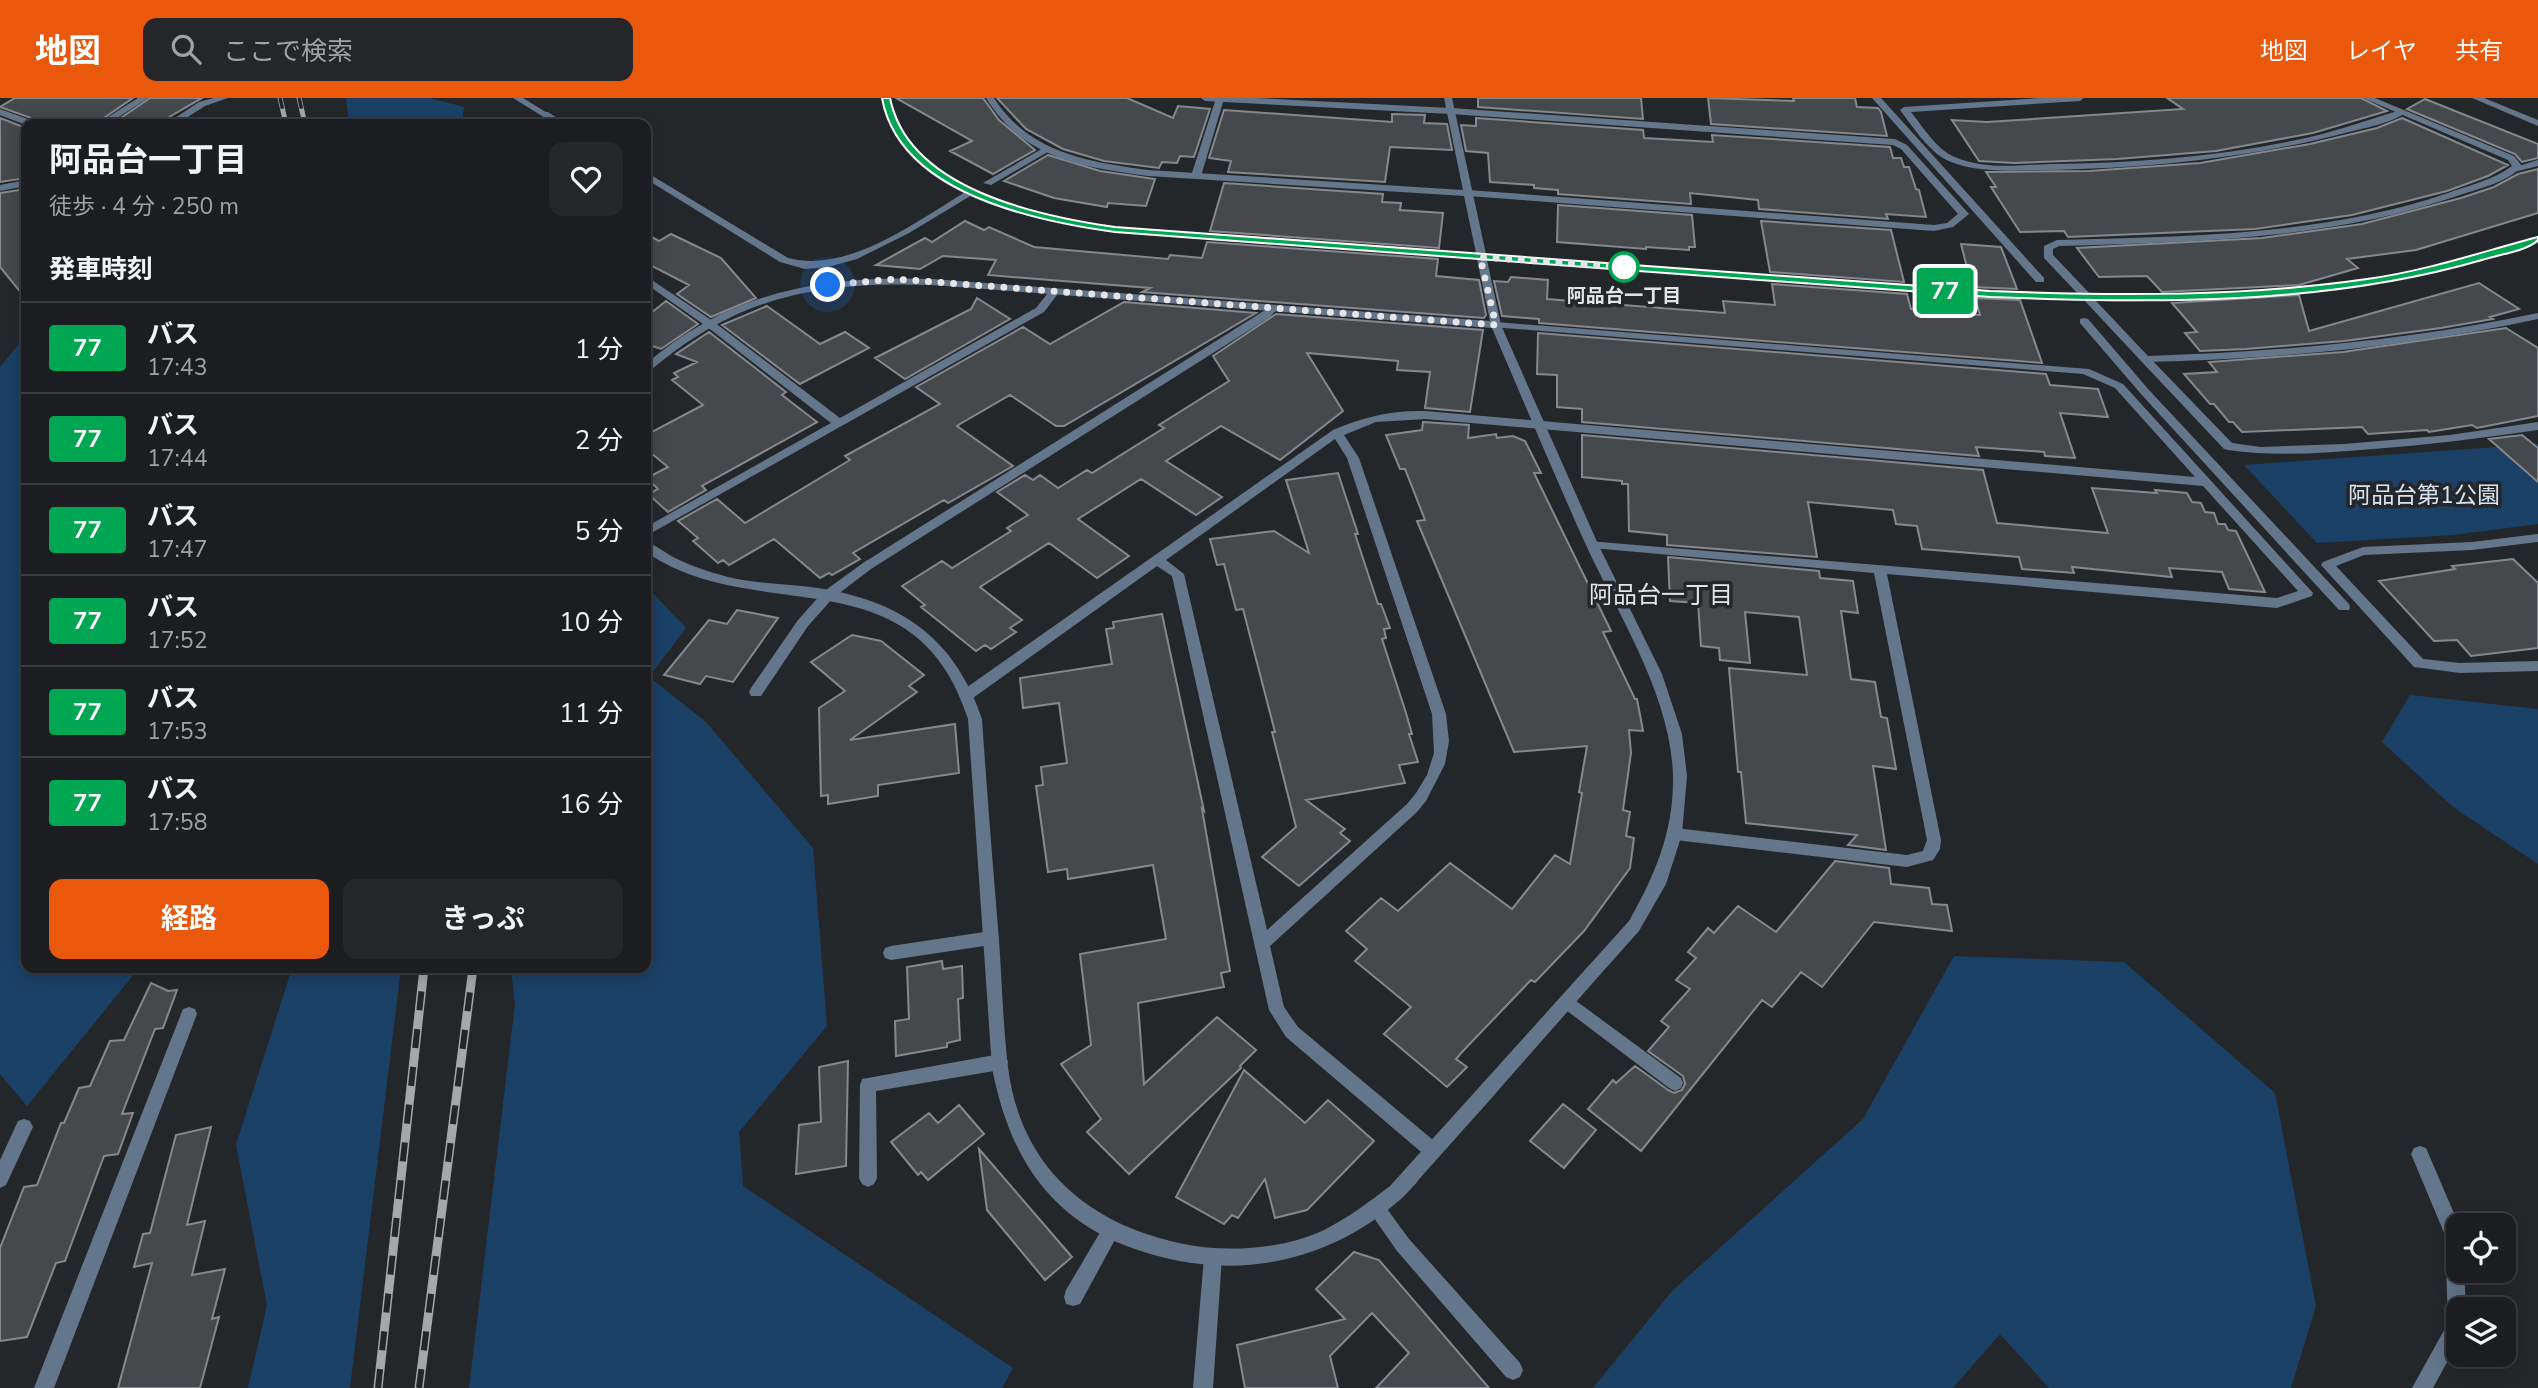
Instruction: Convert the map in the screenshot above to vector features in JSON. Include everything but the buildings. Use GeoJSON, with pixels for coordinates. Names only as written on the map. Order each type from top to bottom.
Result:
{"type":"FeatureCollection","features":[{"type":"Feature","properties":{"kind":"street"},"geometry":{"type":"LineString","coordinates":[[110,119],[144,98]]}},
{"type":"Feature","properties":{"kind":"street"},"geometry":{"type":"LineString","coordinates":[[179,119],[202,104],[224,98]]}},
{"type":"Feature","properties":{"kind":"street"},"geometry":{"type":"LineString","coordinates":[[517,98],[554,119]]}},
{"type":"Feature","properties":{"kind":"street"},"geometry":{"type":"LineString","coordinates":[[886,98],[889,115],[907,146],[941,175],[972,192],[1016,209],[1047,218],[1115,229],[2087,299],[2211,297],[2325,288],[2447,267],[2538,240]]}},
{"type":"Feature","properties":{"kind":"street"},"geometry":{"type":"LineString","coordinates":[[990,98],[995,109],[1009,124],[1048,149],[1113,169],[1934,228],[1950,225],[1964,214],[1904,147],[1895,142],[1451,111],[1205,98]]}},
{"type":"Feature","properties":{"kind":"street"},"geometry":{"type":"LineString","coordinates":[[651,549],[676,565],[721,580],[828,595],[882,611],[922,634],[948,660],[968,694],[977,733],[1000,1062],[1009,1113],[1030,1156],[1060,1193],[1111,1230],[1147,1246],[1199,1257],[1254,1258],[1306,1246],[1355,1223],[1396,1192],[1569,1002],[1634,926],[1658,884],[1675,834],[1680,776],[1670,713],[1496,325],[1448,98]]}},
{"type":"Feature","properties":{"kind":"street"},"geometry":{"type":"LineString","coordinates":[[1876,98],[2040,280]]}},
{"type":"Feature","properties":{"kind":"street"},"geometry":{"type":"LineString","coordinates":[[2080,98],[1904,110],[1948,158],[1978,167],[2114,167],[2254,151],[2401,113]]}},
{"type":"Feature","properties":{"kind":"street"},"geometry":{"type":"LineString","coordinates":[[2367,98],[2511,158],[2517,166],[2514,169]]}},
{"type":"Feature","properties":{"kind":"street"},"geometry":{"type":"LineString","coordinates":[[2476,98],[2538,123]]}},
{"type":"Feature","properties":{"kind":"street"},"geometry":{"type":"LineString","coordinates":[[1196,176],[1220,99]]}},
{"type":"Feature","properties":{"kind":"street"},"geometry":{"type":"LineString","coordinates":[[0,112],[21,120]]}},
{"type":"Feature","properties":{"kind":"street"},"geometry":{"type":"LineString","coordinates":[[988,183],[1048,149]]}},
{"type":"Feature","properties":{"kind":"street"},"geometry":{"type":"LineString","coordinates":[[2538,163],[2514,169],[2455,194],[2413,207],[2344,222],[2266,233],[2183,240],[2057,243],[2048,248],[2049,256],[2087,299],[2228,446],[2261,451],[2344,448],[2450,439],[2538,426]]}},
{"type":"Feature","properties":{"kind":"street"},"geometry":{"type":"LineString","coordinates":[[651,178],[784,260],[805,267],[848,260],[972,192]]}},
{"type":"Feature","properties":{"kind":"street"},"geometry":{"type":"LineString","coordinates":[[0,188],[21,184]]}},
{"type":"Feature","properties":{"kind":"street"},"geometry":{"type":"LineString","coordinates":[[651,365],[682,340],[740,309],[783,295],[850,281],[895,279],[2085,371],[2119,386],[2307,593],[2277,603],[1592,544]]}},
{"type":"Feature","properties":{"kind":"street"},"geometry":{"type":"LineString","coordinates":[[651,283],[710,324],[840,424]]}},
{"type":"Feature","properties":{"kind":"street"},"geometry":{"type":"LineString","coordinates":[[651,529],[1040,310],[1055,291]]}},
{"type":"Feature","properties":{"kind":"street"},"geometry":{"type":"LineString","coordinates":[[756,692],[803,623],[828,595],[867,566],[1266,315],[1273,308]]}},
{"type":"Feature","properties":{"kind":"street"},"geometry":{"type":"LineString","coordinates":[[2145,359],[2228,358],[2386,345],[2474,331],[2538,316]]}},
{"type":"Feature","properties":{"kind":"street"},"geometry":{"type":"LineString","coordinates":[[2084,321],[2145,392],[2344,607]]}},
{"type":"Feature","properties":{"kind":"street"},"geometry":{"type":"LineString","coordinates":[[968,694],[1338,433],[1369,420],[1406,415],[2207,482]]}},
{"type":"Feature","properties":{"kind":"street"},"geometry":{"type":"LineString","coordinates":[[1261,945],[1412,808],[1427,791],[1443,753],[1439,714],[1353,458],[1338,433]]}},
{"type":"Feature","properties":{"kind":"street"},"geometry":{"type":"LineString","coordinates":[[2538,538],[2472,546],[2363,551],[2327,565],[2419,663],[2460,668],[2538,666]]}},
{"type":"Feature","properties":{"kind":"street"},"geometry":{"type":"LineString","coordinates":[[1159,561],[1178,574],[1261,945],[1275,1004],[1283,1022],[1433,1151]]}},
{"type":"Feature","properties":{"kind":"street"},"geometry":{"type":"LineString","coordinates":[[1675,834],[1907,861],[1928,856],[1933,849],[1934,840],[1880,569]]}},
{"type":"Feature","properties":{"kind":"street"},"geometry":{"type":"LineString","coordinates":[[891,953],[991,938]]}},
{"type":"Feature","properties":{"kind":"street"},"geometry":{"type":"LineString","coordinates":[[1569,1002],[1675,1083]]}},
{"type":"Feature","properties":{"kind":"street"},"geometry":{"type":"LineString","coordinates":[[44,1388],[189,1014]]}},
{"type":"Feature","properties":{"kind":"street"},"geometry":{"type":"LineString","coordinates":[[868,1178],[868,1085],[1000,1062]]}},
{"type":"Feature","properties":{"kind":"street"},"geometry":{"type":"LineString","coordinates":[[0,1179],[24,1127]]}},
{"type":"Feature","properties":{"kind":"street"},"geometry":{"type":"LineString","coordinates":[[2420,1154],[2454,1235],[2457,1325],[2422,1388]]}},
{"type":"Feature","properties":{"kind":"street"},"geometry":{"type":"LineString","coordinates":[[1376,1208],[1403,1245],[1513,1370]]}},
{"type":"Feature","properties":{"kind":"street"},"geometry":{"type":"LineString","coordinates":[[1073,1297],[1111,1230]]}},
{"type":"Feature","properties":{"kind":"street"},"geometry":{"type":"LineString","coordinates":[[1203,1388],[1213,1257]]}},
{"type":"Feature","properties":{"kind":"green space"},"geometry":{"type":"Polygon","coordinates":[[[346,98],[430,98],[464,107],[463,119],[348,119],[346,98]]]}},
{"type":"Feature","properties":{"kind":"green space"},"geometry":{"type":"Polygon","coordinates":[[[21,341],[21,973],[135,973],[27,1106],[0,1074],[0,367],[21,341]]]}},
{"type":"Feature","properties":{"kind":"green space","name":"阿品台第1公園"},"geometry":{"type":"Polygon","coordinates":[[[2538,444],[2538,524],[2453,535],[2317,543],[2244,465],[2538,444]]]}},
{"type":"Feature","properties":{"kind":"green space"},"geometry":{"type":"Polygon","coordinates":[[[651,591],[686,628],[651,674],[651,591]]]}},
{"type":"Feature","properties":{"kind":"green space"},"geometry":{"type":"Polygon","coordinates":[[[651,679],[706,722],[813,848],[827,1026],[739,1132],[743,1186],[1013,1368],[1002,1388],[469,1388],[515,1004],[512,973],[651,973],[651,679]]]}},
{"type":"Feature","properties":{"kind":"green space"},"geometry":{"type":"Polygon","coordinates":[[[2410,695],[2538,709],[2538,864],[2453,807],[2382,742],[2410,695]]]}},
{"type":"Feature","properties":{"kind":"green space"},"geometry":{"type":"Polygon","coordinates":[[[1954,956],[2124,962],[2275,1093],[2316,1306],[2291,1388],[2049,1388],[2000,1334],[1953,1388],[1593,1388],[1672,1291],[1863,1119],[1954,956]]]}},
{"type":"Feature","properties":{"kind":"green space"},"geometry":{"type":"Polygon","coordinates":[[[290,973],[400,973],[350,1388],[248,1388],[267,1305],[236,1145],[290,973]]]}},
{"type":"Feature","properties":{"kind":"railway"},"geometry":{"type":"LineString","coordinates":[[280,98],[285,119]]}},
{"type":"Feature","properties":{"kind":"railway"},"geometry":{"type":"LineString","coordinates":[[299,98],[304,119]]}},
{"type":"Feature","properties":{"kind":"railway"},"geometry":{"type":"LineString","coordinates":[[378,1388],[423,973]]}},
{"type":"Feature","properties":{"kind":"railway"},"geometry":{"type":"LineString","coordinates":[[419,1388],[472,973]]}},
{"type":"Feature","properties":{"kind":"bus line","name":"77"},"geometry":{"type":"LineString","coordinates":[[886,98],[889,115],[907,146],[922,161],[962,188],[1047,218],[1115,229],[1442,255],[2087,299],[2235,296],[2325,288],[2447,267],[2538,240]]}},
{"type":"Feature","properties":{"kind":"place","name":"阿品台一丁目"},"geometry":{"type":"Point","coordinates":[1624,267]}},
{"type":"Feature","properties":{"kind":"district","name":"阿品台一丁目"},"geometry":{"type":"Point","coordinates":[1661,595]}},
{"type":"Feature","properties":{"kind":"route"},"geometry":{"type":"LineString","coordinates":[[828,285],[895,279],[1496,325],[1480,257],[1624,267]]}}]}
